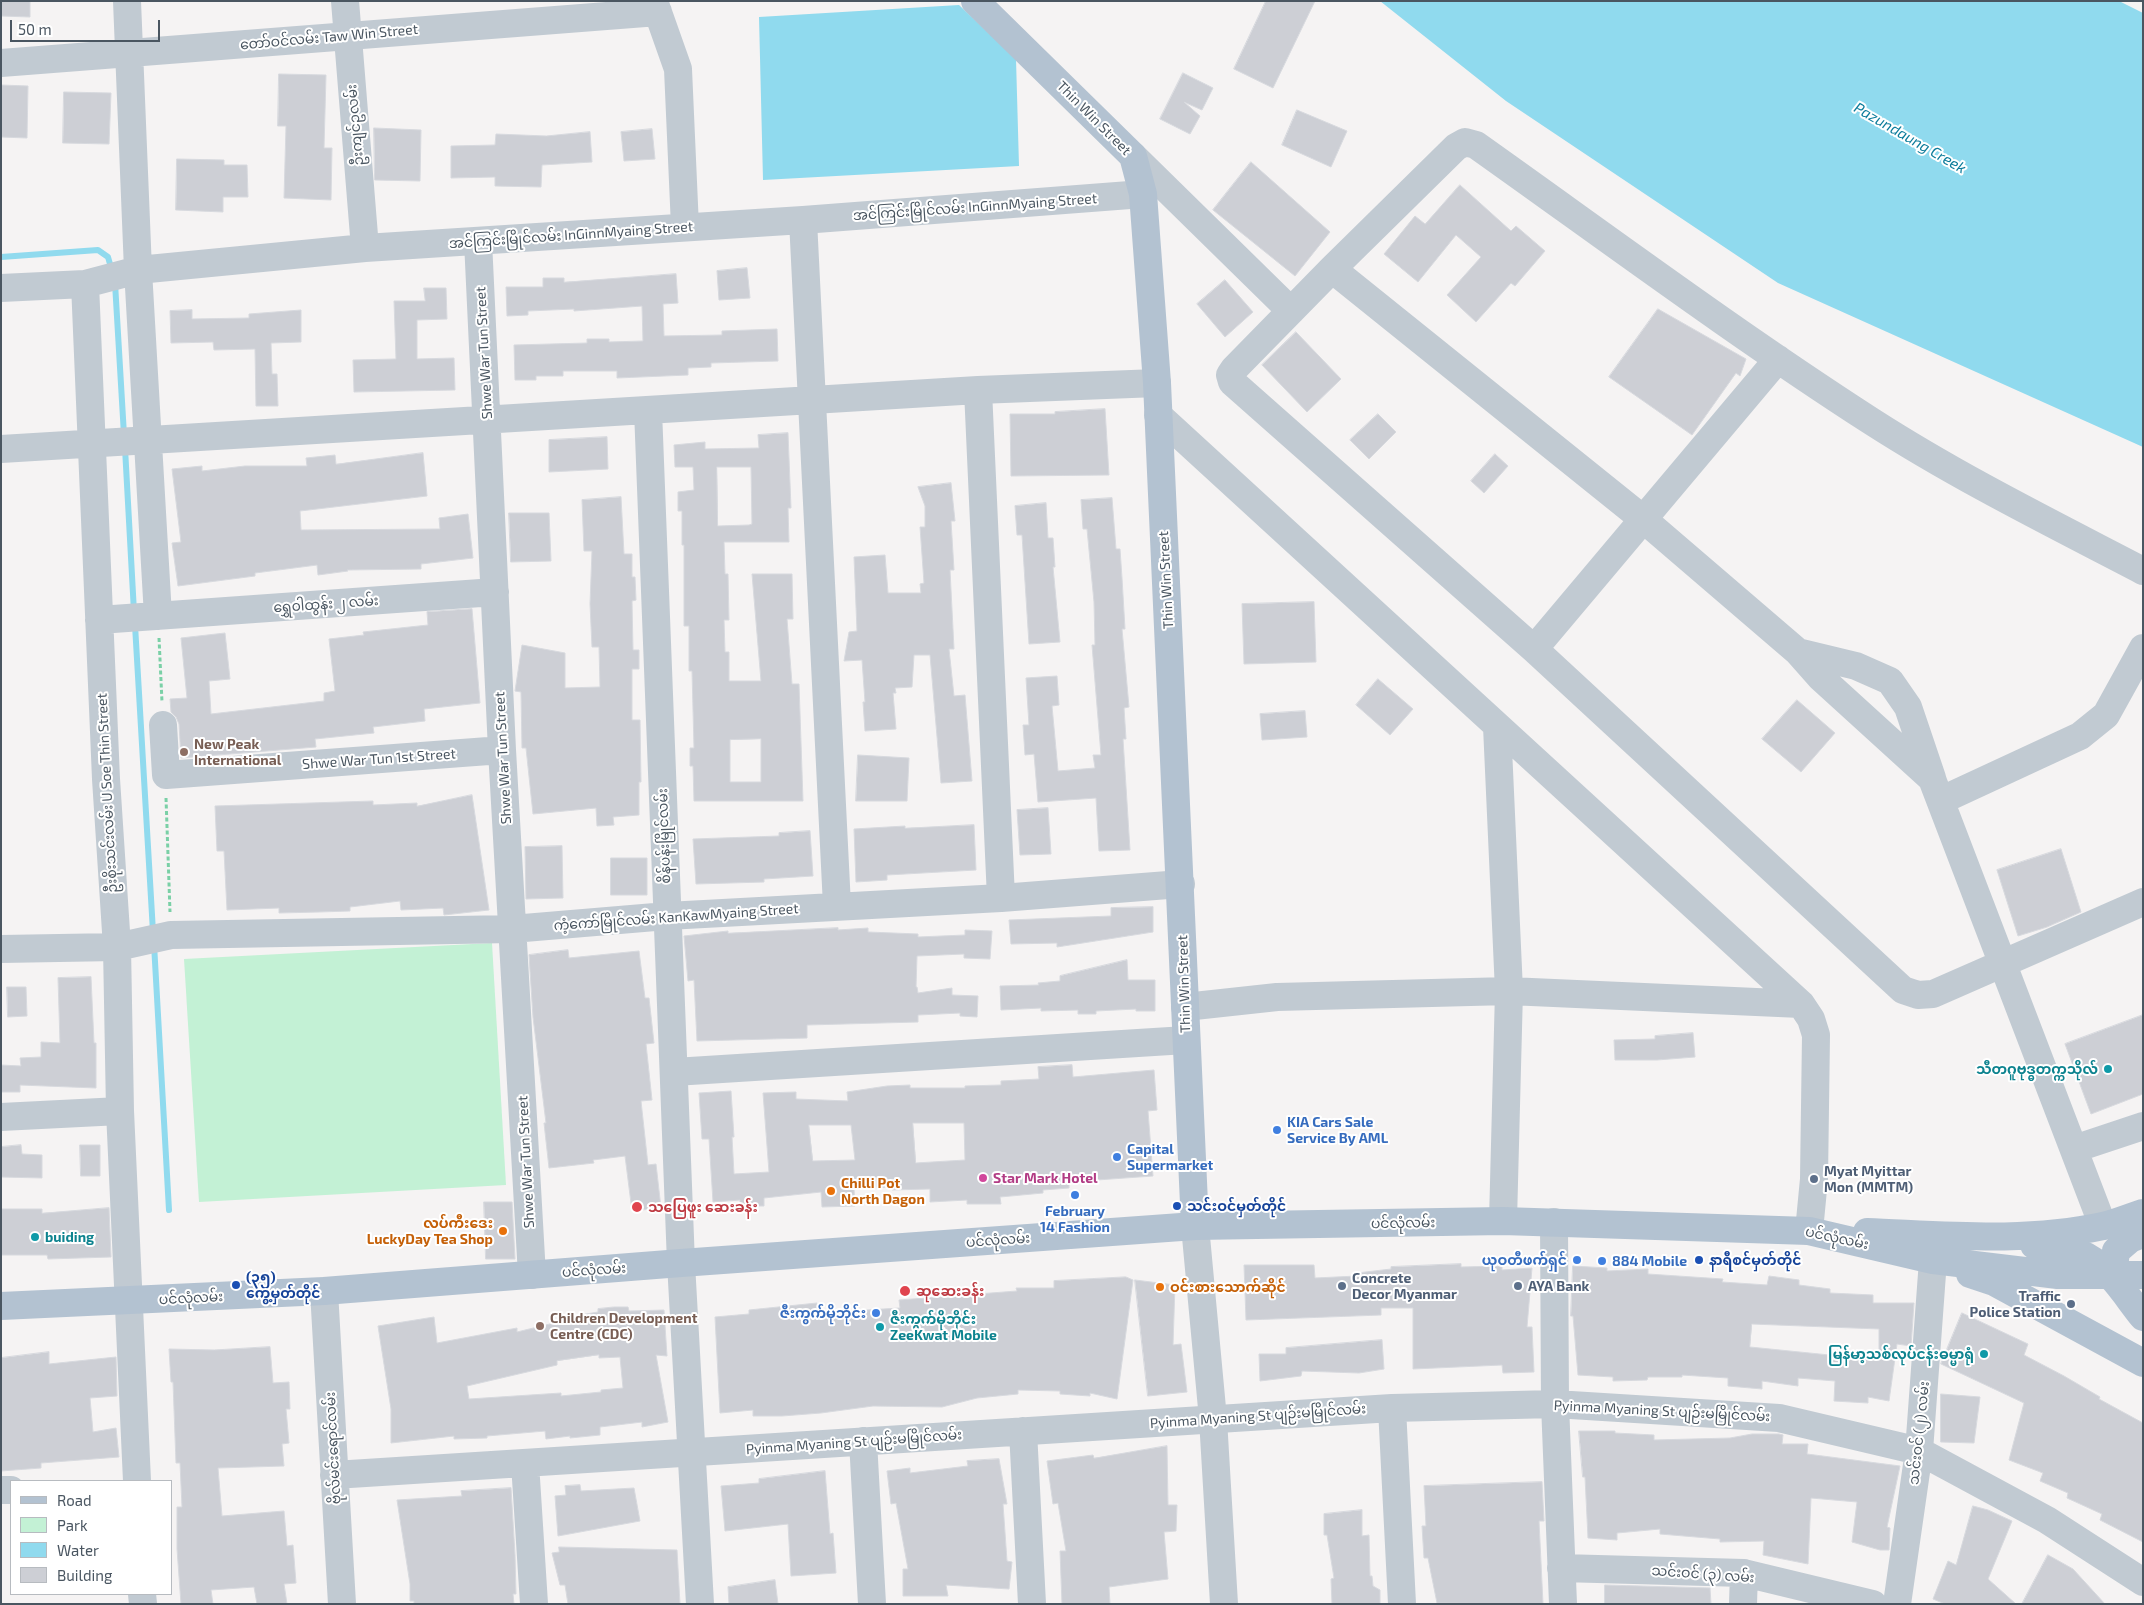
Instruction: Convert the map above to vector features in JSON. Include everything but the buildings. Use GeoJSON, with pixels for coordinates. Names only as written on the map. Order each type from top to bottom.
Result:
{"type":"FeatureCollection","features":[{"type":"Feature","properties":{"kind":"main road","name":"Thin Win Street"},"geometry":{"type":"LineString","coordinates":[[974,1],[1133,156],[1143,194],[1157,383],[1196,1226]]}},
{"type":"Feature","properties":{"kind":"main road"},"geometry":{"type":"LineString","coordinates":[[1809,1231],[1986,1237],[2044,1234],[2103,1226],[2143,1213]]}},
{"type":"Feature","properties":{"kind":"main road","name":"ပင်လုံလမ်း"},"geometry":{"type":"LineString","coordinates":[[1,1306],[324,1291],[1196,1226],[1503,1221],[1809,1231],[1933,1260],[2058,1275],[2143,1275]]}},
{"type":"Feature","properties":{"kind":"main road"},"geometry":{"type":"LineString","coordinates":[[2113,1276],[2116,1252],[2130,1239],[2143,1234]]}},
{"type":"Feature","properties":{"kind":"main road"},"geometry":{"type":"LineString","coordinates":[[1986,1237],[2070,1250],[2094,1260],[2113,1276],[2143,1317]]}},
{"type":"Feature","properties":{"kind":"main road"},"geometry":{"type":"LineString","coordinates":[[1933,1260],[1994,1282],[2143,1363]]}},
{"type":"Feature","properties":{"kind":"street"},"geometry":{"type":"LineString","coordinates":[[128,1],[138,270],[158,616]]}},
{"type":"Feature","properties":{"kind":"street","name":"ဦးကျင်ဥလမ်း"},"geometry":{"type":"LineString","coordinates":[[345,1],[365,248]]}},
{"type":"Feature","properties":{"kind":"street"},"geometry":{"type":"LineString","coordinates":[[656,6],[678,69],[685,227]]}},
{"type":"Feature","properties":{"kind":"street","name":"တော်ဝင်လမ်း Taw Win Street"},"geometry":{"type":"LineString","coordinates":[[1,63],[348,36],[656,6]]}},
{"type":"Feature","properties":{"kind":"street"},"geometry":{"type":"LineString","coordinates":[[2143,571],[1959,474],[1872,421],[1778,359],[1476,145],[1466,142],[1456,147],[1332,269],[1230,375],[1232,382],[1534,649],[1903,990],[1918,995],[1933,994],[2143,902]]}},
{"type":"Feature","properties":{"kind":"street"},"geometry":{"type":"LineString","coordinates":[[1133,156],[1291,311]]}},
{"type":"Feature","properties":{"kind":"street","name":"အင်ကြင်းမြိုင်လမ်း InGinnMyaing Street"},"geometry":{"type":"LineString","coordinates":[[1,288],[85,284],[138,270],[365,248],[803,220],[1143,194]]}},
{"type":"Feature","properties":{"kind":"street"},"geometry":{"type":"LineString","coordinates":[[803,220],[837,906]]}},
{"type":"Feature","properties":{"kind":"street","name":"Shwe War Tun Street"},"geometry":{"type":"LineString","coordinates":[[478,241],[502,750],[532,1274]]}},
{"type":"Feature","properties":{"kind":"street"},"geometry":{"type":"LineString","coordinates":[[1332,269],[1643,519],[1798,652],[1828,684],[1937,790]]}},
{"type":"Feature","properties":{"kind":"street","name":"ဦးစိုးသင်းလမ်း U Soe Thin Street"},"geometry":{"type":"LineString","coordinates":[[85,284],[98,620],[116,947],[120,1111],[137,1480]]}},
{"type":"Feature","properties":{"kind":"street"},"geometry":{"type":"LineString","coordinates":[[1534,649],[1778,359]]}},
{"type":"Feature","properties":{"kind":"street"},"geometry":{"type":"LineString","coordinates":[[1,449],[91,442],[978,390],[1157,383]]}},
{"type":"Feature","properties":{"kind":"street"},"geometry":{"type":"LineString","coordinates":[[978,390],[1000,898]]}},
{"type":"Feature","properties":{"kind":"street","name":"စိန်ပန်းမြိုင်လမ်း"},"geometry":{"type":"LineString","coordinates":[[648,410],[681,1263],[700,1604]]}},
{"type":"Feature","properties":{"kind":"street"},"geometry":{"type":"LineString","coordinates":[[1158,416],[1801,1004],[1811,1019],[1816,1035],[1814,1179],[1809,1231]]}},
{"type":"Feature","properties":{"kind":"street","name":"ရွှေ၀ါထွန်း ၂ လမ်း"},"geometry":{"type":"LineString","coordinates":[[98,620],[495,592]]}},
{"type":"Feature","properties":{"kind":"street"},"geometry":{"type":"LineString","coordinates":[[1937,790],[2080,736],[2106,715],[2143,648]]}},
{"type":"Feature","properties":{"kind":"street"},"geometry":{"type":"LineString","coordinates":[[1798,652],[1856,666],[1890,681],[1908,707],[1937,790],[2103,1226]]}},
{"type":"Feature","properties":{"kind":"street"},"geometry":{"type":"LineString","coordinates":[[163,725],[166,775]]}},
{"type":"Feature","properties":{"kind":"street"},"geometry":{"type":"LineString","coordinates":[[1497,726],[1509,991],[1503,1221]]}},
{"type":"Feature","properties":{"kind":"street","name":"Shwe War Tun 1st Street"},"geometry":{"type":"LineString","coordinates":[[166,775],[502,750]]}},
{"type":"Feature","properties":{"kind":"street","name":"ကံ့ကော်မြိုင်လမ်း KanKawMyaing Street"},"geometry":{"type":"LineString","coordinates":[[1,949],[116,947],[171,935],[512,929],[667,916],[1000,898],[1181,884]]}},
{"type":"Feature","properties":{"kind":"street"},"geometry":{"type":"LineString","coordinates":[[1185,1007],[1277,997],[1509,991],[1801,1004]]}},
{"type":"Feature","properties":{"kind":"street"},"geometry":{"type":"LineString","coordinates":[[674,1072],[1186,1040]]}},
{"type":"Feature","properties":{"kind":"street"},"geometry":{"type":"LineString","coordinates":[[1,1117],[120,1111]]}},
{"type":"Feature","properties":{"kind":"street"},"geometry":{"type":"LineString","coordinates":[[2074,1149],[2143,1126]]}},
{"type":"Feature","properties":{"kind":"street"},"geometry":{"type":"LineString","coordinates":[[1554,1222],[1555,1404],[1560,1568],[1563,1604]]}},
{"type":"Feature","properties":{"kind":"street"},"geometry":{"type":"LineString","coordinates":[[1196,1226],[1213,1419],[1224,1604]]}},
{"type":"Feature","properties":{"kind":"street","name":"သင်းဝင် (၂) လမ်း"},"geometry":{"type":"LineString","coordinates":[[1896,1604],[1919,1451],[1933,1260]]}},
{"type":"Feature","properties":{"kind":"street","name":"ဗိုလ်မင်းရောင်လမ်း"},"geometry":{"type":"LineString","coordinates":[[324,1291],[342,1604]]}},
{"type":"Feature","properties":{"kind":"street","name":"Pyinma Myaning St ပျဉ်းမမြိုင်လမ်း"},"geometry":{"type":"LineString","coordinates":[[334,1475],[1392,1408],[1555,1404],[1779,1418],[1919,1451],[2047,1520],[2143,1582]]}},
{"type":"Feature","properties":{"kind":"street"},"geometry":{"type":"LineString","coordinates":[[1392,1408],[1402,1604]]}},
{"type":"Feature","properties":{"kind":"street"},"geometry":{"type":"LineString","coordinates":[[1023,1431],[1032,1604]]}},
{"type":"Feature","properties":{"kind":"street"},"geometry":{"type":"LineString","coordinates":[[863,1441],[872,1604]]}},
{"type":"Feature","properties":{"kind":"street"},"geometry":{"type":"LineString","coordinates":[[525,1463],[534,1604]]}},
{"type":"Feature","properties":{"kind":"street","name":"သင်းဝင် (၃) လမ်း"},"geometry":{"type":"LineString","coordinates":[[1560,1568],[1744,1574],[1873,1604]]}},
{"type":"Feature","properties":{"kind":"street"},"geometry":{"type":"LineString","coordinates":[[1743,1604],[1744,1574]]}},
{"type":"Feature","properties":{"kind":"path"},"geometry":{"type":"LineString","coordinates":[[158,616],[163,725]]}},
{"type":"Feature","properties":{"kind":"path"},"geometry":{"type":"LineString","coordinates":[[166,775],[171,935]]}},
{"type":"Feature","properties":{"kind":"green space"},"geometry":{"type":"Polygon","coordinates":[[[492,943],[506,1185],[199,1202],[184,959],[492,943]]]}},
{"type":"Feature","properties":{"kind":"water","name":"Pazundaung Creek"},"geometry":{"type":"Polygon","coordinates":[[[1380,1],[2119,1],[2143,13],[2143,447],[1778,283],[1506,101],[1380,1]]]}},
{"type":"Feature","properties":{"kind":"water"},"geometry":{"type":"Polygon","coordinates":[[[959,5],[1016,59],[1019,166],[763,180],[759,17],[959,5]]]}},
{"type":"Feature","properties":{"kind":"waterway"},"geometry":{"type":"LineString","coordinates":[[1,257],[98,250],[108,257],[112,271]]}},
{"type":"Feature","properties":{"kind":"waterway"},"geometry":{"type":"LineString","coordinates":[[115,283],[124,435]]}},
{"type":"Feature","properties":{"kind":"waterway"},"geometry":{"type":"LineString","coordinates":[[125,448],[134,612]]}},
{"type":"Feature","properties":{"kind":"waterway"},"geometry":{"type":"LineString","coordinates":[[135,625],[153,932]]}},
{"type":"Feature","properties":{"kind":"waterway"},"geometry":{"type":"LineString","coordinates":[[154,944],[169,1210]]}},
{"type":"Feature","properties":{"kind":"place","name":"New Peak International"},"geometry":{"type":"Point","coordinates":[184,752]}},
{"type":"Feature","properties":{"kind":"place","name":"သီတဂူဗုဒ္ဓတက္ကသိုလ်"},"geometry":{"type":"Point","coordinates":[2108,1069]}},
{"type":"Feature","properties":{"kind":"place","name":"KIA Cars Sale Service By AML"},"geometry":{"type":"Point","coordinates":[1277,1130]}},
{"type":"Feature","properties":{"kind":"place","name":"Capital Supermarket"},"geometry":{"type":"Point","coordinates":[1117,1157]}},
{"type":"Feature","properties":{"kind":"place","name":"Star Mark Hotel"},"geometry":{"type":"Point","coordinates":[983,1178]}},
{"type":"Feature","properties":{"kind":"place","name":"Myat Myittar Mon (MMTM)"},"geometry":{"type":"Point","coordinates":[1814,1179]}},
{"type":"Feature","properties":{"kind":"place","name":"Chilli Pot North Dagon"},"geometry":{"type":"Point","coordinates":[831,1191]}},
{"type":"Feature","properties":{"kind":"place","name":"February 14 Fashion"},"geometry":{"type":"Point","coordinates":[1075,1195]}},
{"type":"Feature","properties":{"kind":"place","name":"သင်းဝင်မှတ်တိုင်"},"geometry":{"type":"Point","coordinates":[1177,1206]}},
{"type":"Feature","properties":{"kind":"place","name":"သပြေဖူး ဆေးခန်း"},"geometry":{"type":"Point","coordinates":[637,1207]}},
{"type":"Feature","properties":{"kind":"place","name":"လပ်ကီးဒေး LuckyDay Tea Shop"},"geometry":{"type":"Point","coordinates":[503,1231]}},
{"type":"Feature","properties":{"kind":"place","name":"buiding"},"geometry":{"type":"Point","coordinates":[35,1237]}},
{"type":"Feature","properties":{"kind":"place","name":"ယုဝတီဖက်ရှင်"},"geometry":{"type":"Point","coordinates":[1577,1260]}},
{"type":"Feature","properties":{"kind":"place","name":"နာရီစင်မှတ်တိုင်"},"geometry":{"type":"Point","coordinates":[1699,1260]}},
{"type":"Feature","properties":{"kind":"place","name":"884 Mobile"},"geometry":{"type":"Point","coordinates":[1602,1261]}},
{"type":"Feature","properties":{"kind":"place","name":"(၃၅) ကွေ့မှတ်တိုင်"},"geometry":{"type":"Point","coordinates":[236,1285]}},
{"type":"Feature","properties":{"kind":"place","name":"Concrete Decor Myanmar"},"geometry":{"type":"Point","coordinates":[1342,1286]}},
{"type":"Feature","properties":{"kind":"place","name":"AYA Bank"},"geometry":{"type":"Point","coordinates":[1518,1286]}},
{"type":"Feature","properties":{"kind":"place","name":"ဝင်းစားသောက်ဆိုင်"},"geometry":{"type":"Point","coordinates":[1160,1287]}},
{"type":"Feature","properties":{"kind":"place","name":"ဆုဆေးခန်း"},"geometry":{"type":"Point","coordinates":[905,1291]}},
{"type":"Feature","properties":{"kind":"place","name":"Traffic Police Station"},"geometry":{"type":"Point","coordinates":[2071,1304]}},
{"type":"Feature","properties":{"kind":"place","name":"ဇီးကွက်မိုဘိုင်း"},"geometry":{"type":"Point","coordinates":[876,1313]}},
{"type":"Feature","properties":{"kind":"place","name":"Children Development Centre (CDC)"},"geometry":{"type":"Point","coordinates":[540,1326]}},
{"type":"Feature","properties":{"kind":"place","name":"ဇီးကွက်မိုဘိုင်း ZeeKwat Mobile"},"geometry":{"type":"Point","coordinates":[880,1327]}},
{"type":"Feature","properties":{"kind":"place","name":"မြန်မာ့သစ်လုပ်ငန်းဓမ္မာရုံ"},"geometry":{"type":"Point","coordinates":[1984,1354]}}]}
